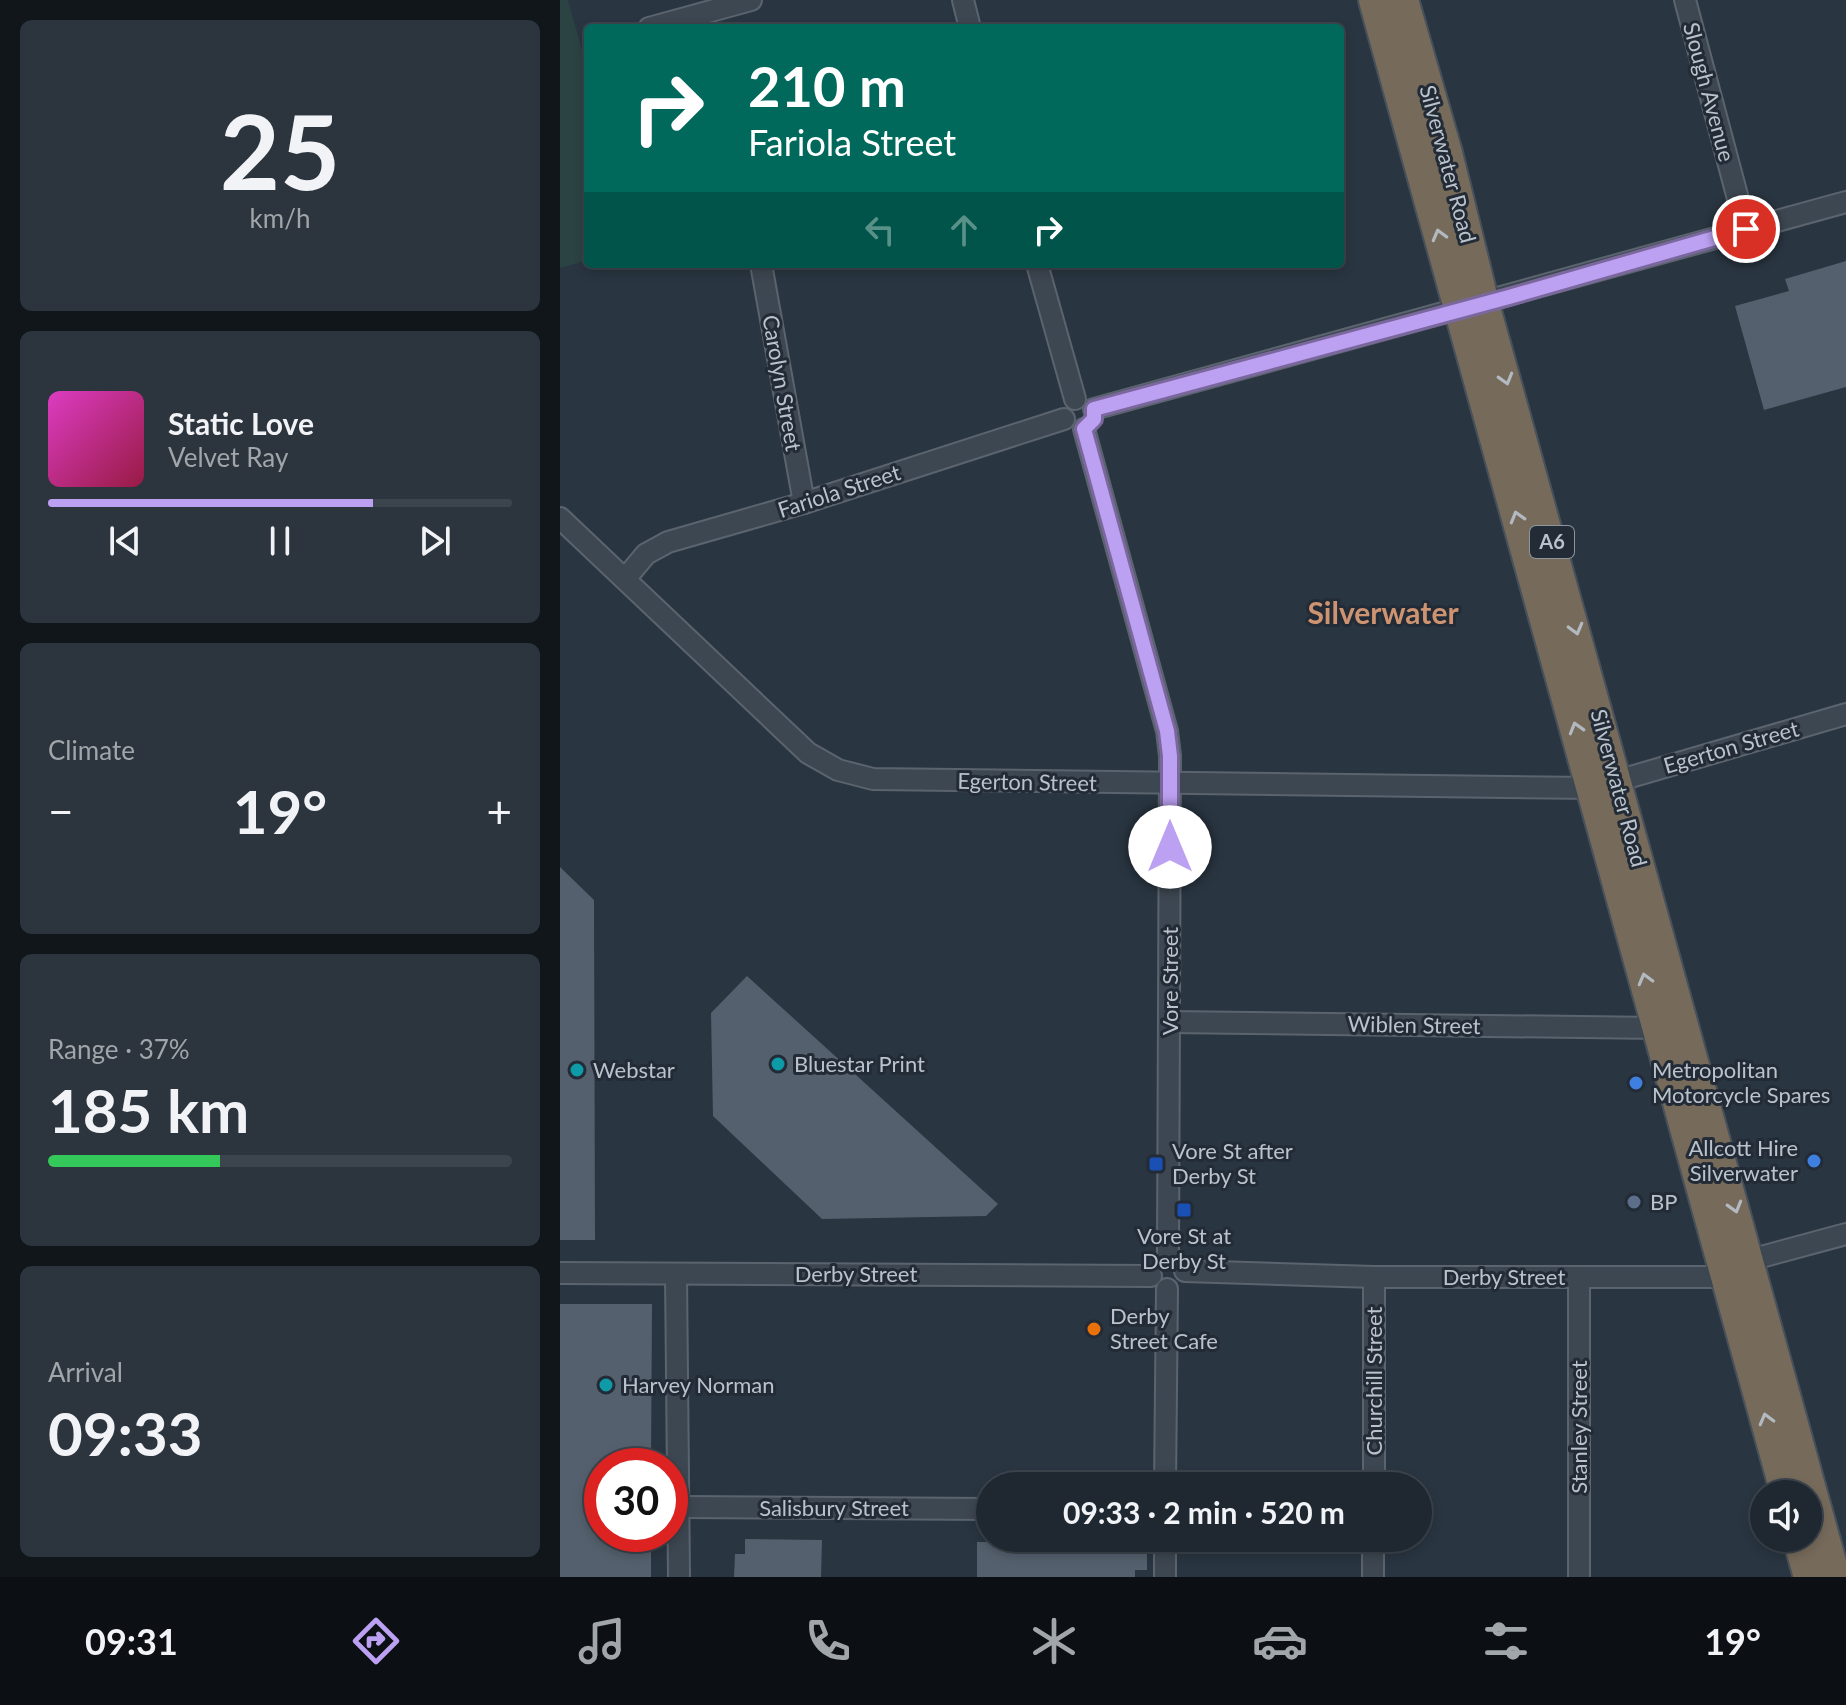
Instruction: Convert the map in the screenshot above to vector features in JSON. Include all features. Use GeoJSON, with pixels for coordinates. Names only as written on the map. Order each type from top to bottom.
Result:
{"type":"FeatureCollection","features":[{"type":"Feature","properties":{"kind":"highway","name":"Silverwater Road"},"geometry":{"type":"LineString","coordinates":[[1374,0],[1472,307],[1739,1268],[1783,1480]]}},
{"type":"Feature","properties":{"kind":"highway","name":"Silverwater Road"},"geometry":{"type":"LineString","coordinates":[[1403,0],[1447,153],[1472,307]]}},
{"type":"Feature","properties":{"kind":"highway","name":"Silverwater Road"},"geometry":{"type":"LineString","coordinates":[[1605,784],[1658,1028],[1739,1268],[1835,1577]]}},
{"type":"Feature","properties":{"kind":"highway"},"geometry":{"type":"LineString","coordinates":[[1802,1552],[1809,1577]]}},
{"type":"Feature","properties":{"kind":"street"},"geometry":{"type":"LineString","coordinates":[[679,24],[716,19],[751,0]]}},
{"type":"Feature","properties":{"kind":"street"},"geometry":{"type":"LineString","coordinates":[[963,0],[969,24]]}},
{"type":"Feature","properties":{"kind":"street","name":"Slough Avenue"},"geometry":{"type":"LineString","coordinates":[[1685,0],[1746,229]]}},
{"type":"Feature","properties":{"kind":"street"},"geometry":{"type":"LineString","coordinates":[[1094,409],[1846,202]]}},
{"type":"Feature","properties":{"kind":"street","name":"Carolyn Street"},"geometry":{"type":"LineString","coordinates":[[762,268],[804,503]]}},
{"type":"Feature","properties":{"kind":"street"},"geometry":{"type":"LineString","coordinates":[[1038,268],[1075,399]]}},
{"type":"Feature","properties":{"kind":"street"},"geometry":{"type":"LineString","coordinates":[[1075,399],[1089,401],[1094,409],[1094,419],[1084,429],[1074,429],[1064,419],[1064,409],[1075,399]]}},
{"type":"Feature","properties":{"kind":"street","name":"Fariola Street"},"geometry":{"type":"LineString","coordinates":[[625,579],[656,547],[1064,419]]}},
{"type":"Feature","properties":{"kind":"street","name":"Vore Street"},"geometry":{"type":"LineString","coordinates":[[1084,429],[1167,731],[1170,784],[1168,1256]]}},
{"type":"Feature","properties":{"kind":"street","name":"Egerton Street"},"geometry":{"type":"LineString","coordinates":[[560,518],[808,753],[838,770],[873,779],[1170,784],[1605,784],[1846,714]]}},
{"type":"Feature","properties":{"kind":"street","name":"Wiblen Street"},"geometry":{"type":"LineString","coordinates":[[1169,1022],[1658,1028]]}},
{"type":"Feature","properties":{"kind":"street","name":"Derby Street"},"geometry":{"type":"LineString","coordinates":[[1185,1271],[1374,1277],[1579,1277],[1739,1268],[1846,1234]]}},
{"type":"Feature","properties":{"kind":"street"},"geometry":{"type":"LineString","coordinates":[[1159,1282],[1180,1284],[1185,1271],[1177,1259],[1168,1256],[1155,1262],[1159,1282],[1165,1472]]}},
{"type":"Feature","properties":{"kind":"street","name":"Derby Street"},"geometry":{"type":"LineString","coordinates":[[560,1273],[1159,1282]]}},
{"type":"Feature","properties":{"kind":"street"},"geometry":{"type":"LineString","coordinates":[[676,1274],[678,1448]]}},
{"type":"Feature","properties":{"kind":"street","name":"Churchill Street"},"geometry":{"type":"LineString","coordinates":[[1374,1277],[1374,1472]]}},
{"type":"Feature","properties":{"kind":"street","name":"Stanley Street"},"geometry":{"type":"LineString","coordinates":[[1579,1277],[1579,1577]]}},
{"type":"Feature","properties":{"kind":"street","name":"Salisbury Street"},"geometry":{"type":"LineString","coordinates":[[688,1507],[976,1509]]}},
{"type":"Feature","properties":{"kind":"street"},"geometry":{"type":"LineString","coordinates":[[679,1552],[679,1577]]}},
{"type":"Feature","properties":{"kind":"street"},"geometry":{"type":"LineString","coordinates":[[1165,1552],[1165,1577]]}},
{"type":"Feature","properties":{"kind":"street"},"geometry":{"type":"LineString","coordinates":[[1373,1552],[1373,1577]]}},
{"type":"Feature","properties":{"kind":"green space"},"geometry":{"type":"Polygon","coordinates":[[[560,0],[568,0],[584,58],[584,261],[560,268],[560,0]]]}},
{"type":"Feature","properties":{"kind":"building"},"geometry":{"type":"Polygon","coordinates":[[[1846,261],[1846,387],[1764,410],[1735,306],[1789,291],[1785,279],[1846,261]]]}},
{"type":"Feature","properties":{"kind":"building","name":"Webstar"},"geometry":{"type":"Polygon","coordinates":[[[560,867],[594,900],[595,1240],[560,1240],[560,867]]]}},
{"type":"Feature","properties":{"kind":"building","name":"Bluestar Print"},"geometry":{"type":"Polygon","coordinates":[[[747,976],[998,1204],[986,1216],[822,1219],[713,1116],[711,1013],[747,976]]]}},
{"type":"Feature","properties":{"kind":"building","name":"Harvey Norman"},"geometry":{"type":"Polygon","coordinates":[[[560,1304],[652,1304],[651,1448],[584,1448],[584,1552],[651,1552],[651,1577],[560,1577],[560,1304]]]}},
{"type":"Feature","properties":{"kind":"building"},"geometry":{"type":"Polygon","coordinates":[[[745,1539],[822,1540],[821,1577],[734,1577],[735,1554],[745,1554],[745,1539]]]}},
{"type":"Feature","properties":{"kind":"building"},"geometry":{"type":"Polygon","coordinates":[[[977,1552],[1147,1552],[1147,1570],[1135,1570],[1135,1577],[977,1577],[977,1552]]]}},
{"type":"Feature","properties":{"kind":"place","name":"Bluestar Print"},"geometry":{"type":"Point","coordinates":[778,1064]}},
{"type":"Feature","properties":{"kind":"place","name":"Webstar"},"geometry":{"type":"Point","coordinates":[577,1070]}},
{"type":"Feature","properties":{"kind":"place","name":"Metropolitan Motorcycle Spares"},"geometry":{"type":"Point","coordinates":[1636,1083]}},
{"type":"Feature","properties":{"kind":"place","name":"Allcott Hire Silverwater"},"geometry":{"type":"Point","coordinates":[1814,1161]}},
{"type":"Feature","properties":{"kind":"place","name":"Vore St after Derby St"},"geometry":{"type":"Point","coordinates":[1156,1164]}},
{"type":"Feature","properties":{"kind":"place","name":"BP"},"geometry":{"type":"Point","coordinates":[1634,1202]}},
{"type":"Feature","properties":{"kind":"place","name":"Vore St at Derby St"},"geometry":{"type":"Point","coordinates":[1184,1210]}},
{"type":"Feature","properties":{"kind":"place","name":"Derby Street Cafe"},"geometry":{"type":"Point","coordinates":[1094,1329]}},
{"type":"Feature","properties":{"kind":"place","name":"Harvey Norman"},"geometry":{"type":"Point","coordinates":[606,1385]}},
{"type":"Feature","properties":{"kind":"district","name":"Silverwater"},"geometry":{"type":"Point","coordinates":[1383,614]}},
{"type":"Feature","properties":{"kind":"route"},"geometry":{"type":"LineString","coordinates":[[1170,847],[1167,731],[1084,429],[1092,423],[1094,409],[1509,297],[1746,229]]}}]}
